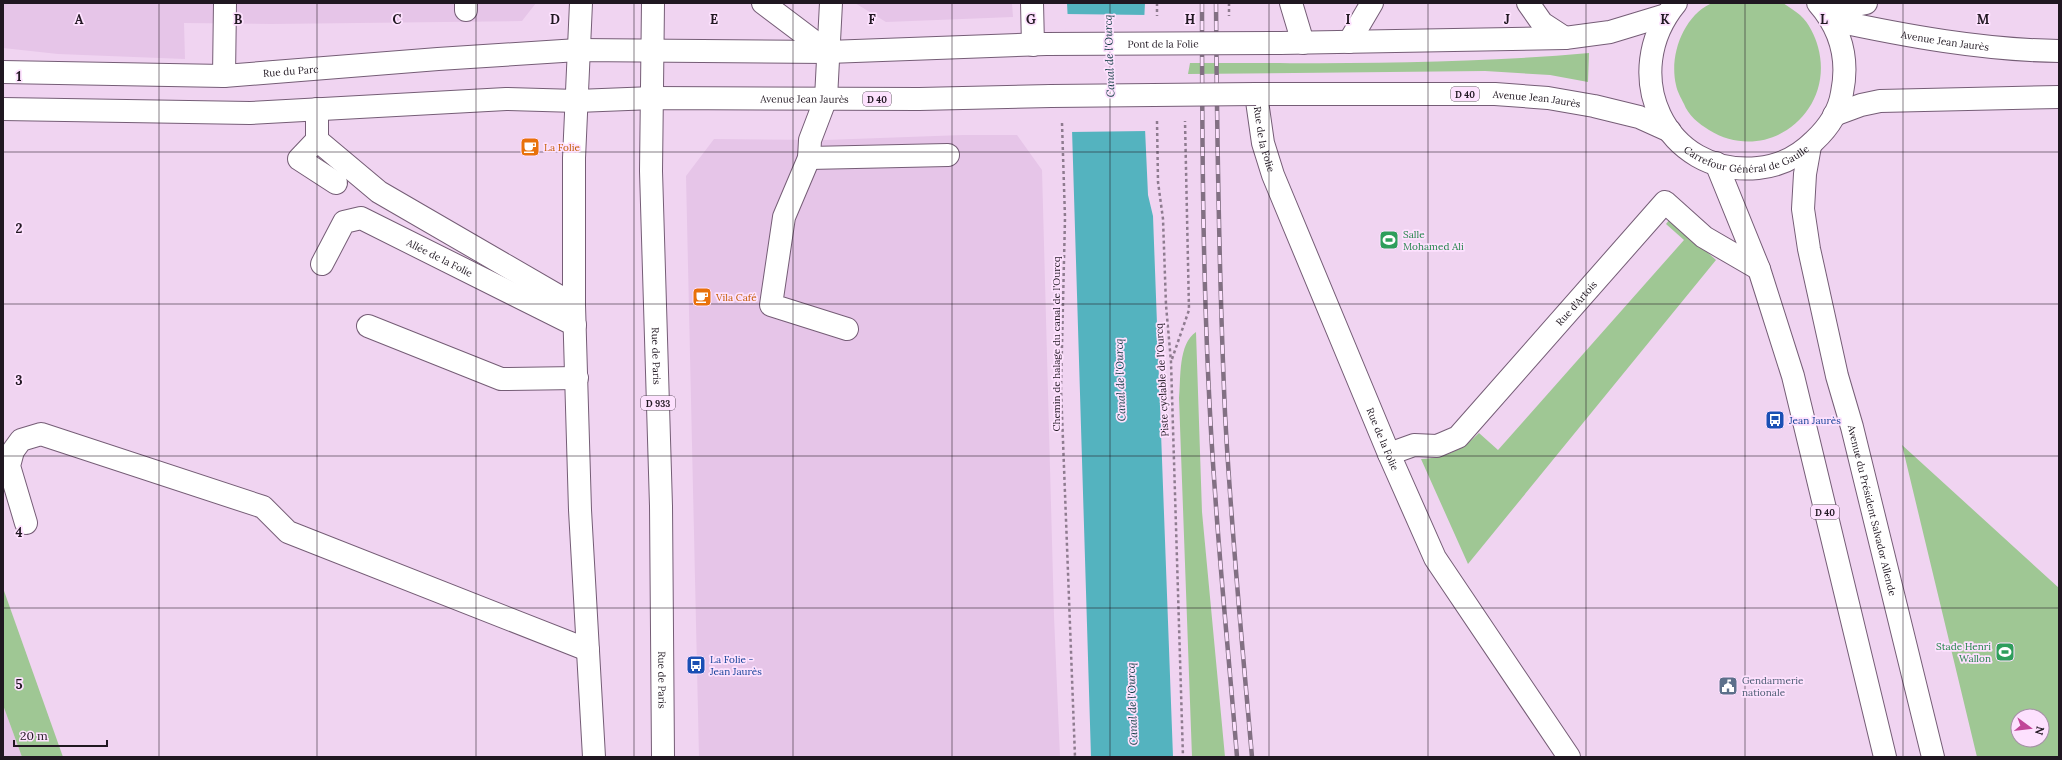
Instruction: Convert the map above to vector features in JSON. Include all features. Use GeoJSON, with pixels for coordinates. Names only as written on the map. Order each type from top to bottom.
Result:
{"type":"FeatureCollection","features":[{"type":"Feature","properties":{"kind":"main road"},"geometry":{"type":"LineString","coordinates":[[224,76],[225,3]]}},
{"type":"Feature","properties":{"kind":"main road"},"geometry":{"type":"LineString","coordinates":[[581,3],[574,158],[575,315],[580,510],[594,757]]}},
{"type":"Feature","properties":{"kind":"main road","name":"Rue de Paris"},"geometry":{"type":"LineString","coordinates":[[653,3],[651,171],[660,506],[664,757]]}},
{"type":"Feature","properties":{"kind":"main road"},"geometry":{"type":"LineString","coordinates":[[763,3],[828,52]]}},
{"type":"Feature","properties":{"kind":"main road"},"geometry":{"type":"LineString","coordinates":[[831,3],[826,98],[810,140],[809,158],[784,217],[771,305],[847,329]]}},
{"type":"Feature","properties":{"kind":"main road"},"geometry":{"type":"LineString","coordinates":[[653,49],[828,52],[1039,44],[1032,3]]}},
{"type":"Feature","properties":{"kind":"main road"},"geometry":{"type":"LineString","coordinates":[[1291,3],[1303,43],[1565,38],[1610,32],[1671,9]]}},
{"type":"Feature","properties":{"kind":"main road"},"geometry":{"type":"LineString","coordinates":[[1349,42],[1372,3]]}},
{"type":"Feature","properties":{"kind":"main road"},"geometry":{"type":"LineString","coordinates":[[1528,3],[1542,23],[1565,38]]}},
{"type":"Feature","properties":{"kind":"main road"},"geometry":{"type":"LineString","coordinates":[[1825,11],[1866,3]]}},
{"type":"Feature","properties":{"kind":"main road","name":"Carrefour Général de Gaulle"},"geometry":{"type":"LineString","coordinates":[[1671,9],[1654,42],[1649,65],[1653,100],[1660,116],[1670,131],[1698,156],[1732,168],[1765,167],[1796,155],[1810,146],[1824,132],[1842,97],[1845,77],[1845,58],[1840,38],[1825,11]]}},
{"type":"Feature","properties":{"kind":"main road","name":"Avenue Jean Jaurès"},"geometry":{"type":"LineString","coordinates":[[1825,11],[1881,31],[1986,47],[2059,51]]}},
{"type":"Feature","properties":{"kind":"main road","name":"Pont de la Folie"},"geometry":{"type":"LineString","coordinates":[[1039,44],[1303,43]]}},
{"type":"Feature","properties":{"kind":"main road","name":"Rue du Parc"},"geometry":{"type":"LineString","coordinates":[[3,72],[224,76],[445,58],[578,50],[653,49]]}},
{"type":"Feature","properties":{"kind":"main road","name":"Avenue Jean Jaurès"},"geometry":{"type":"LineString","coordinates":[[653,98],[919,99],[1256,94],[1495,94],[1548,98],[1594,106],[1639,117],[1670,131]]}},
{"type":"Feature","properties":{"kind":"main road","name":"Rue de la Folie"},"geometry":{"type":"LineString","coordinates":[[1256,94],[1262,143],[1273,175],[1389,454],[1435,558],[1447,578],[1569,757]]}},
{"type":"Feature","properties":{"kind":"main road"},"geometry":{"type":"LineString","coordinates":[[1834,115],[1861,105],[1880,101],[2059,97]]}},
{"type":"Feature","properties":{"kind":"main road","name":"D 40"},"geometry":{"type":"LineString","coordinates":[[3,109],[250,113],[506,99],[577,101],[653,98]]}},
{"type":"Feature","properties":{"kind":"main road"},"geometry":{"type":"LineString","coordinates":[[318,109],[317,140],[299,159],[336,183]]}},
{"type":"Feature","properties":{"kind":"main road"},"geometry":{"type":"LineString","coordinates":[[317,140],[379,192],[575,315]]}},
{"type":"Feature","properties":{"kind":"main road","name":"Avenue du Président Salvador Allende"},"geometry":{"type":"LineString","coordinates":[[1810,146],[1803,195],[1803,208],[1809,249],[1838,376],[1852,427],[1933,757]]}},
{"type":"Feature","properties":{"kind":"main road"},"geometry":{"type":"LineString","coordinates":[[809,158],[948,154]]}},
{"type":"Feature","properties":{"kind":"main road","name":"D 40"},"geometry":{"type":"LineString","coordinates":[[1716,163],[1759,269],[1793,376],[1885,757]]}},
{"type":"Feature","properties":{"kind":"main road","name":"Rue d'Artois"},"geometry":{"type":"LineString","coordinates":[[1389,454],[1414,445],[1438,446],[1458,437],[1665,202],[1704,236],[1759,269]]}},
{"type":"Feature","properties":{"kind":"main road","name":"Allée de la Folie"},"geometry":{"type":"LineString","coordinates":[[322,264],[344,222],[362,218],[575,315]]}},
{"type":"Feature","properties":{"kind":"main road"},"geometry":{"type":"LineString","coordinates":[[368,326],[501,379],[577,378]]}},
{"type":"Feature","properties":{"kind":"main road"},"geometry":{"type":"LineString","coordinates":[[26,523],[9,466],[13,451],[21,440],[41,434],[262,507],[288,532],[588,650]]}},
{"type":"Feature","properties":{"kind":"path"},"geometry":{"type":"LineString","coordinates":[[1157,3],[1157,19]]}},
{"type":"Feature","properties":{"kind":"path"},"geometry":{"type":"LineString","coordinates":[[1229,3],[1229,18]]}},
{"type":"Feature","properties":{"kind":"path"},"geometry":{"type":"LineString","coordinates":[[1171,362],[1189,310],[1185,117]]}},
{"type":"Feature","properties":{"kind":"path","name":"Piste cyclable de l'Ourcq"},"geometry":{"type":"LineString","coordinates":[[1157,120],[1158,182],[1163,219],[1166,305],[1171,362],[1183,757]]}},
{"type":"Feature","properties":{"kind":"path","name":"Chemin de halage du canal de l'Ourcq"},"geometry":{"type":"LineString","coordinates":[[1062,122],[1065,218],[1061,388],[1075,757]]}},
{"type":"Feature","properties":{"kind":"shaded area"},"geometry":{"type":"Polygon","coordinates":[[[3,3],[536,3],[522,21],[271,24],[184,23],[185,59],[58,54],[3,48],[3,3]]]}},
{"type":"Feature","properties":{"kind":"shaded area"},"geometry":{"type":"Polygon","coordinates":[[[855,3],[1012,3],[1013,17],[886,22],[855,3]]]}},
{"type":"Feature","properties":{"kind":"shaded area"},"geometry":{"type":"Polygon","coordinates":[[[963,135],[1017,135],[1042,170],[1054,616],[1060,757],[699,757],[686,176],[714,139],[825,140],[963,135]]]}},
{"type":"Feature","properties":{"kind":"shaded area"},"geometry":{"type":"Polygon","coordinates":[[[3,705],[22,757],[3,757],[3,705]]]}},
{"type":"Feature","properties":{"kind":"green space"},"geometry":{"type":"Polygon","coordinates":[[[1733,2],[1783,3],[1800,15],[1806,22],[1818,47],[1821,71],[1817,92],[1807,111],[1792,126],[1774,137],[1753,141],[1731,139],[1709,130],[1688,112],[1679,94],[1674,74],[1680,38],[1692,18],[1700,10],[1710,4],[1733,2]]]}},
{"type":"Feature","properties":{"kind":"green space"},"geometry":{"type":"Polygon","coordinates":[[[1589,53],[1588,82],[1550,75],[1485,71],[1188,74],[1190,63],[1340,63],[1489,60],[1589,53]]]}},
{"type":"Feature","properties":{"kind":"green space"},"geometry":{"type":"Polygon","coordinates":[[[1670,219],[1716,260],[1468,564],[1421,459],[1438,457],[1453,452],[1473,439],[1479,433],[1498,450],[1684,240],[1666,224],[1670,219]]]}},
{"type":"Feature","properties":{"kind":"green space"},"geometry":{"type":"Polygon","coordinates":[[[1196,332],[1202,512],[1225,757],[1192,757],[1179,398],[1183,353],[1190,337],[1196,332]]]}},
{"type":"Feature","properties":{"kind":"green space","name":"Stade Henri Wallon"},"geometry":{"type":"Polygon","coordinates":[[[1902,445],[2059,588],[2059,757],[1977,757],[1902,445]]]}},
{"type":"Feature","properties":{"kind":"green space"},"geometry":{"type":"Polygon","coordinates":[[[3,588],[63,757],[22,757],[3,705],[3,588]]]}},
{"type":"Feature","properties":{"kind":"water","name":"Canal de l'Ourcq"},"geometry":{"type":"Polygon","coordinates":[[[1067,3],[1145,3],[1142,62],[1148,195],[1153,216],[1173,757],[1091,757],[1067,3]]]}},
{"type":"Feature","properties":{"kind":"pier"},"geometry":{"type":"Polygon","coordinates":[[[1065,14],[1148,15],[1144,62],[1147,131],[1070,132],[1065,14]]]}},
{"type":"Feature","properties":{"kind":"railway"},"geometry":{"type":"LineString","coordinates":[[1202,3],[1203,187],[1208,370],[1217,525],[1237,757]]}},
{"type":"Feature","properties":{"kind":"railway"},"geometry":{"type":"LineString","coordinates":[[1216,3],[1221,310],[1227,456],[1252,757]]}},
{"type":"Feature","properties":{"kind":"place","name":"La Folie"},"geometry":{"type":"Point","coordinates":[530,147]}},
{"type":"Feature","properties":{"kind":"place","name":"Salle Mohamed Ali"},"geometry":{"type":"Point","coordinates":[1389,240]}},
{"type":"Feature","properties":{"kind":"place","name":"Vila Café"},"geometry":{"type":"Point","coordinates":[702,297]}},
{"type":"Feature","properties":{"kind":"place","name":"Jean Jaurès"},"geometry":{"type":"Point","coordinates":[1775,420]}},
{"type":"Feature","properties":{"kind":"place","name":"Stade Henri Wallon"},"geometry":{"type":"Point","coordinates":[2005,652]}},
{"type":"Feature","properties":{"kind":"place","name":"La Folie - Jean Jaurès"},"geometry":{"type":"Point","coordinates":[696,665]}},
{"type":"Feature","properties":{"kind":"place","name":"Gendarmerie nationale"},"geometry":{"type":"Point","coordinates":[1728,686]}}]}
